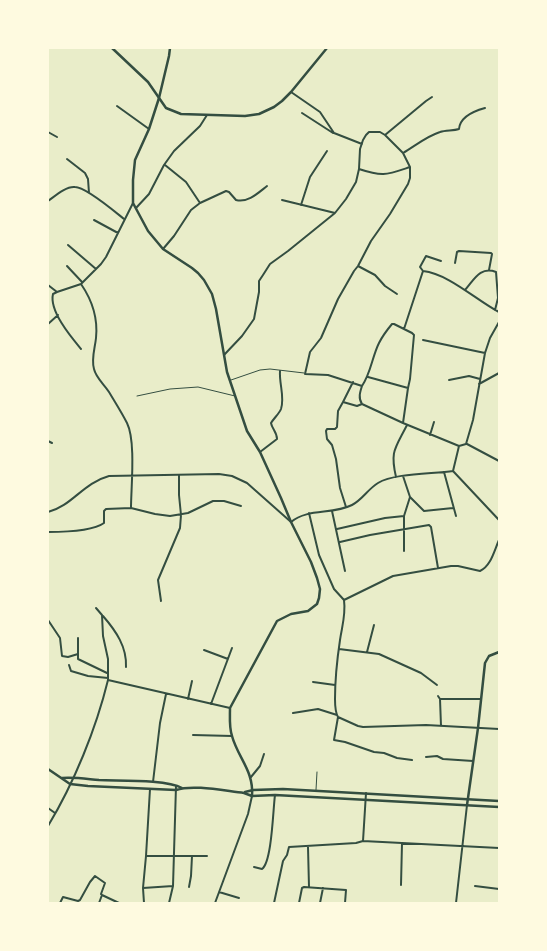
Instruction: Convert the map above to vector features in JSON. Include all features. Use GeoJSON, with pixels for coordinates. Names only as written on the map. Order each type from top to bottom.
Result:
{"type":"FeatureCollection","features":[{"type":"Feature","properties":{"kind":"main road"},"geometry":{"type":"LineString","coordinates":[[112,48],[148,82],[166,108],[173,112],[182,114],[245,116],[258,114],[274,107],[291,92],[327,48]]}},
{"type":"Feature","properties":{"kind":"main road"},"geometry":{"type":"LineString","coordinates":[[170,48],[159,98],[149,129],[135,160],[133,203],[148,231],[163,249],[192,268],[204,280],[209,289],[216,309],[230,381],[247,431],[260,452],[291,522],[311,562],[320,589],[317,604],[312,609],[303,613],[286,616],[277,622],[230,708],[232,736],[251,777],[252,796]]}},
{"type":"Feature","properties":{"kind":"main road"},"geometry":{"type":"LineString","coordinates":[[467,805],[474,761],[486,659],[492,654],[499,652]]}},
{"type":"Feature","properties":{"kind":"main road"},"geometry":{"type":"LineString","coordinates":[[48,769],[70,784],[176,790],[182,788]]}},
{"type":"Feature","properties":{"kind":"main road"},"geometry":{"type":"LineString","coordinates":[[62,778],[73,777],[99,780],[153,782],[176,785],[182,788],[244,793],[252,796],[275,795],[499,807]]}},
{"type":"Feature","properties":{"kind":"main road"},"geometry":{"type":"LineString","coordinates":[[244,793],[252,790],[283,789],[499,800]]}},
{"type":"Feature","properties":{"kind":"street"},"geometry":{"type":"LineString","coordinates":[[291,92],[320,112],[334,133]]}},
{"type":"Feature","properties":{"kind":"street"},"geometry":{"type":"LineString","coordinates":[[385,135],[432,97]]}},
{"type":"Feature","properties":{"kind":"street"},"geometry":{"type":"LineString","coordinates":[[117,106],[149,129]]}},
{"type":"Feature","properties":{"kind":"street"},"geometry":{"type":"LineString","coordinates":[[403,153],[428,137],[441,132],[459,130],[459,124],[468,116],[475,111],[485,108]]}},
{"type":"Feature","properties":{"kind":"street"},"geometry":{"type":"LineString","coordinates":[[302,113],[334,133],[362,144]]}},
{"type":"Feature","properties":{"kind":"street"},"geometry":{"type":"LineString","coordinates":[[136,208],[149,194],[164,165],[182,142],[200,126],[207,115]]}},
{"type":"Feature","properties":{"kind":"street"},"geometry":{"type":"LineString","coordinates":[[224,356],[242,336],[254,319],[259,292],[259,282],[270,264],[335,213],[346,199],[356,182],[359,169],[360,149],[366,134],[373,131],[385,135],[403,153],[410,167],[410,178],[390,214],[371,241],[354,271],[338,300],[321,338],[310,352],[305,374],[328,374],[362,386]]}},
{"type":"Feature","properties":{"kind":"street"},"geometry":{"type":"LineString","coordinates":[[48,132],[57,137]]}},
{"type":"Feature","properties":{"kind":"street"},"geometry":{"type":"LineString","coordinates":[[301,204],[310,177],[327,151]]}},
{"type":"Feature","properties":{"kind":"street"},"geometry":{"type":"LineString","coordinates":[[67,159],[85,173],[88,179],[89,193]]}},
{"type":"Feature","properties":{"kind":"street"},"geometry":{"type":"LineString","coordinates":[[164,165],[186,182],[200,203]]}},
{"type":"Feature","properties":{"kind":"street"},"geometry":{"type":"LineString","coordinates":[[359,169],[376,175],[383,175],[410,167]]}},
{"type":"Feature","properties":{"kind":"street"},"geometry":{"type":"LineString","coordinates":[[49,200],[71,187],[76,186],[89,193],[124,219]]}},
{"type":"Feature","properties":{"kind":"street"},"geometry":{"type":"LineString","coordinates":[[163,249],[174,236],[191,210],[200,203],[227,191],[236,200],[242,201],[254,197],[267,186]]}},
{"type":"Feature","properties":{"kind":"street"},"geometry":{"type":"LineString","coordinates":[[282,200],[335,213]]}},
{"type":"Feature","properties":{"kind":"street"},"geometry":{"type":"LineString","coordinates":[[81,350],[67,333],[58,315],[52,298],[53,294],[81,283],[106,258],[133,203]]}},
{"type":"Feature","properties":{"kind":"street"},"geometry":{"type":"LineString","coordinates":[[94,220],[118,233]]}},
{"type":"Feature","properties":{"kind":"street"},"geometry":{"type":"LineString","coordinates":[[68,245],[96,269]]}},
{"type":"Feature","properties":{"kind":"street"},"geometry":{"type":"LineString","coordinates":[[455,263],[457,252],[459,251],[491,253],[488,270]]}},
{"type":"Feature","properties":{"kind":"street"},"geometry":{"type":"LineString","coordinates":[[423,271],[420,267],[426,256],[441,260]]}},
{"type":"Feature","properties":{"kind":"street"},"geometry":{"type":"LineString","coordinates":[[67,266],[87,292],[95,315],[96,336],[93,359],[94,372],[109,392],[128,424],[130,432],[133,476],[131,508]]}},
{"type":"Feature","properties":{"kind":"street"},"geometry":{"type":"LineString","coordinates":[[358,266],[375,275],[385,286],[397,294]]}},
{"type":"Feature","properties":{"kind":"street"},"geometry":{"type":"LineString","coordinates":[[465,290],[482,271],[488,270],[497,273],[498,298],[495,310]]}},
{"type":"Feature","properties":{"kind":"street"},"geometry":{"type":"LineString","coordinates":[[423,271],[444,278],[499,312]]}},
{"type":"Feature","properties":{"kind":"street"},"geometry":{"type":"LineString","coordinates":[[404,328],[423,271]]}},
{"type":"Feature","properties":{"kind":"street"},"geometry":{"type":"LineString","coordinates":[[48,285],[57,292]]}},
{"type":"Feature","properties":{"kind":"street"},"geometry":{"type":"LineString","coordinates":[[48,324],[58,315]]}},
{"type":"Feature","properties":{"kind":"street"},"geometry":{"type":"LineString","coordinates":[[466,444],[473,420],[484,353],[499,322]]}},
{"type":"Feature","properties":{"kind":"street"},"geometry":{"type":"LineString","coordinates":[[402,424],[410,379],[414,338],[412,333],[396,324],[392,324],[379,343],[368,377],[362,386],[359,400],[362,404],[402,424],[430,435],[459,446],[466,444],[499,462]]}},
{"type":"Feature","properties":{"kind":"street"},"geometry":{"type":"LineString","coordinates":[[423,340],[484,353]]}},
{"type":"Feature","properties":{"kind":"street"},"geometry":{"type":"LineString","coordinates":[[260,452],[277,438],[277,434],[272,427],[272,423],[280,411],[283,401],[279,380],[280,371]]}},
{"type":"Feature","properties":{"kind":"street"},"geometry":{"type":"LineString","coordinates":[[479,384],[499,372]]}},
{"type":"Feature","properties":{"kind":"street"},"geometry":{"type":"LineString","coordinates":[[449,380],[469,376],[480,379]]}},
{"type":"Feature","properties":{"kind":"street"},"geometry":{"type":"LineString","coordinates":[[368,377],[408,388]]}},
{"type":"Feature","properties":{"kind":"street"},"geometry":{"type":"LineString","coordinates":[[346,507],[340,488],[336,459],[326,434],[327,429],[335,429],[338,411],[353,382]]}},
{"type":"Feature","properties":{"kind":"street"},"geometry":{"type":"LineString","coordinates":[[343,402],[357,406],[362,404]]}},
{"type":"Feature","properties":{"kind":"street"},"geometry":{"type":"LineString","coordinates":[[430,435],[434,422]]}},
{"type":"Feature","properties":{"kind":"street"},"geometry":{"type":"LineString","coordinates":[[396,477],[393,463],[393,452],[407,425]]}},
{"type":"Feature","properties":{"kind":"street"},"geometry":{"type":"LineString","coordinates":[[48,441],[52,443]]}},
{"type":"Feature","properties":{"kind":"street"},"geometry":{"type":"LineString","coordinates":[[453,471],[459,446]]}},
{"type":"Feature","properties":{"kind":"street"},"geometry":{"type":"LineString","coordinates":[[48,512],[62,506],[90,484],[109,476],[219,474],[240,479],[247,483],[291,522],[297,517],[309,513],[332,511],[352,505],[379,482],[396,477],[453,471]]}},
{"type":"Feature","properties":{"kind":"street"},"geometry":{"type":"LineString","coordinates":[[453,471],[499,520]]}},
{"type":"Feature","properties":{"kind":"street"},"geometry":{"type":"LineString","coordinates":[[444,472],[456,516]]}},
{"type":"Feature","properties":{"kind":"street"},"geometry":{"type":"LineString","coordinates":[[161,601],[158,580],[178,534],[181,515],[179,495],[180,475]]}},
{"type":"Feature","properties":{"kind":"street"},"geometry":{"type":"LineString","coordinates":[[403,476],[410,496],[424,511],[453,508]]}},
{"type":"Feature","properties":{"kind":"street"},"geometry":{"type":"LineString","coordinates":[[404,551],[404,516],[410,496]]}},
{"type":"Feature","properties":{"kind":"street"},"geometry":{"type":"LineString","coordinates":[[48,532],[74,531],[100,525],[104,523],[104,511],[106,509],[131,508],[162,515],[181,515],[213,501],[224,501],[241,506]]}},
{"type":"Feature","properties":{"kind":"street"},"geometry":{"type":"LineString","coordinates":[[332,511],[337,528],[345,570]]}},
{"type":"Feature","properties":{"kind":"street"},"geometry":{"type":"LineString","coordinates":[[309,513],[319,555],[334,589],[344,600],[345,612],[335,685],[337,716],[334,740],[345,742],[374,752],[384,753],[397,758],[412,760]]}},
{"type":"Feature","properties":{"kind":"street"},"geometry":{"type":"LineString","coordinates":[[337,528],[385,518],[404,516]]}},
{"type":"Feature","properties":{"kind":"street"},"geometry":{"type":"LineString","coordinates":[[340,542],[429,525],[431,527],[438,568]]}},
{"type":"Feature","properties":{"kind":"street"},"geometry":{"type":"LineString","coordinates":[[344,600],[393,576],[458,566],[475,571],[482,570],[490,560],[499,540]]}},
{"type":"Feature","properties":{"kind":"street"},"geometry":{"type":"LineString","coordinates":[[96,608],[112,626],[119,637],[125,651],[126,667]]}},
{"type":"Feature","properties":{"kind":"street"},"geometry":{"type":"LineString","coordinates":[[48,826],[70,784],[98,718],[108,679],[108,659],[103,636],[102,615]]}},
{"type":"Feature","properties":{"kind":"street"},"geometry":{"type":"LineString","coordinates":[[48,620],[59,635],[62,645],[62,656],[68,657],[78,654]]}},
{"type":"Feature","properties":{"kind":"street"},"geometry":{"type":"LineString","coordinates":[[367,652],[374,625]]}},
{"type":"Feature","properties":{"kind":"street"},"geometry":{"type":"LineString","coordinates":[[78,638],[78,659],[107,673]]}},
{"type":"Feature","properties":{"kind":"street"},"geometry":{"type":"LineString","coordinates":[[211,704],[232,648]]}},
{"type":"Feature","properties":{"kind":"street"},"geometry":{"type":"LineString","coordinates":[[339,649],[379,654],[404,664],[437,685]]}},
{"type":"Feature","properties":{"kind":"street"},"geometry":{"type":"LineString","coordinates":[[204,650],[228,659]]}},
{"type":"Feature","properties":{"kind":"street"},"geometry":{"type":"LineString","coordinates":[[69,666],[70,670],[88,676],[108,679],[230,708]]}},
{"type":"Feature","properties":{"kind":"street"},"geometry":{"type":"LineString","coordinates":[[188,699],[192,681]]}},
{"type":"Feature","properties":{"kind":"street"},"geometry":{"type":"LineString","coordinates":[[313,682],[335,685]]}},
{"type":"Feature","properties":{"kind":"street"},"geometry":{"type":"LineString","coordinates":[[153,782],[160,723],[166,694]]}},
{"type":"Feature","properties":{"kind":"street"},"geometry":{"type":"LineString","coordinates":[[438,696],[440,699],[441,726]]}},
{"type":"Feature","properties":{"kind":"street"},"geometry":{"type":"LineString","coordinates":[[440,699],[481,699]]}},
{"type":"Feature","properties":{"kind":"street"},"geometry":{"type":"LineString","coordinates":[[293,713],[318,708],[363,727],[441,726],[499,729]]}},
{"type":"Feature","properties":{"kind":"street"},"geometry":{"type":"LineString","coordinates":[[193,734],[232,736]]}},
{"type":"Feature","properties":{"kind":"street"},"geometry":{"type":"LineString","coordinates":[[251,777],[260,766],[264,754]]}},
{"type":"Feature","properties":{"kind":"street"},"geometry":{"type":"LineString","coordinates":[[426,757],[437,756],[443,760],[474,761]]}},
{"type":"Feature","properties":{"kind":"street"},"geometry":{"type":"LineString","coordinates":[[169,903],[173,886],[176,785]]}},
{"type":"Feature","properties":{"kind":"street"},"geometry":{"type":"LineString","coordinates":[[144,903],[143,888],[150,789]]}},
{"type":"Feature","properties":{"kind":"street"},"geometry":{"type":"LineString","coordinates":[[363,841],[366,793]]}},
{"type":"Feature","properties":{"kind":"street"},"geometry":{"type":"LineString","coordinates":[[254,867],[262,869],[266,865],[270,844],[275,795]]}},
{"type":"Feature","properties":{"kind":"street"},"geometry":{"type":"LineString","coordinates":[[216,903],[248,814],[252,796]]}},
{"type":"Feature","properties":{"kind":"street"},"geometry":{"type":"LineString","coordinates":[[456,903],[467,805]]}},
{"type":"Feature","properties":{"kind":"street"},"geometry":{"type":"LineString","coordinates":[[48,808],[56,813]]}},
{"type":"Feature","properties":{"kind":"street"},"geometry":{"type":"LineString","coordinates":[[274,903],[283,861],[287,855],[288,849],[291,847],[356,843],[363,841],[499,848]]}},
{"type":"Feature","properties":{"kind":"street"},"geometry":{"type":"LineString","coordinates":[[401,885],[402,843]]}},
{"type":"Feature","properties":{"kind":"street"},"geometry":{"type":"LineString","coordinates":[[308,847],[309,887]]}},
{"type":"Feature","properties":{"kind":"street"},"geometry":{"type":"LineString","coordinates":[[146,856],[207,856]]}},
{"type":"Feature","properties":{"kind":"street"},"geometry":{"type":"LineString","coordinates":[[189,886],[192,856]]}},
{"type":"Feature","properties":{"kind":"street"},"geometry":{"type":"LineString","coordinates":[[60,903],[63,897],[78,901],[80,900],[95,876],[105,882],[99,903]]}},
{"type":"Feature","properties":{"kind":"street"},"geometry":{"type":"LineString","coordinates":[[143,888],[173,886]]}},
{"type":"Feature","properties":{"kind":"street"},"geometry":{"type":"LineString","coordinates":[[475,886],[499,889]]}},
{"type":"Feature","properties":{"kind":"street"},"geometry":{"type":"LineString","coordinates":[[299,903],[302,888],[309,887],[346,890],[345,903]]}},
{"type":"Feature","properties":{"kind":"street"},"geometry":{"type":"LineString","coordinates":[[320,903],[323,888]]}},
{"type":"Feature","properties":{"kind":"street"},"geometry":{"type":"LineString","coordinates":[[219,892],[239,898]]}},
{"type":"Feature","properties":{"kind":"street"},"geometry":{"type":"LineString","coordinates":[[102,896],[119,903]]}},
{"type":"Feature","properties":{"kind":"lane"},"geometry":{"type":"LineString","coordinates":[[230,381],[260,370],[270,369],[305,374]]}},
{"type":"Feature","properties":{"kind":"lane"},"geometry":{"type":"LineString","coordinates":[[137,396],[170,389],[198,387],[236,397]]}},
{"type":"Feature","properties":{"kind":"lane"},"geometry":{"type":"LineString","coordinates":[[316,790],[317,772]]}}]}
